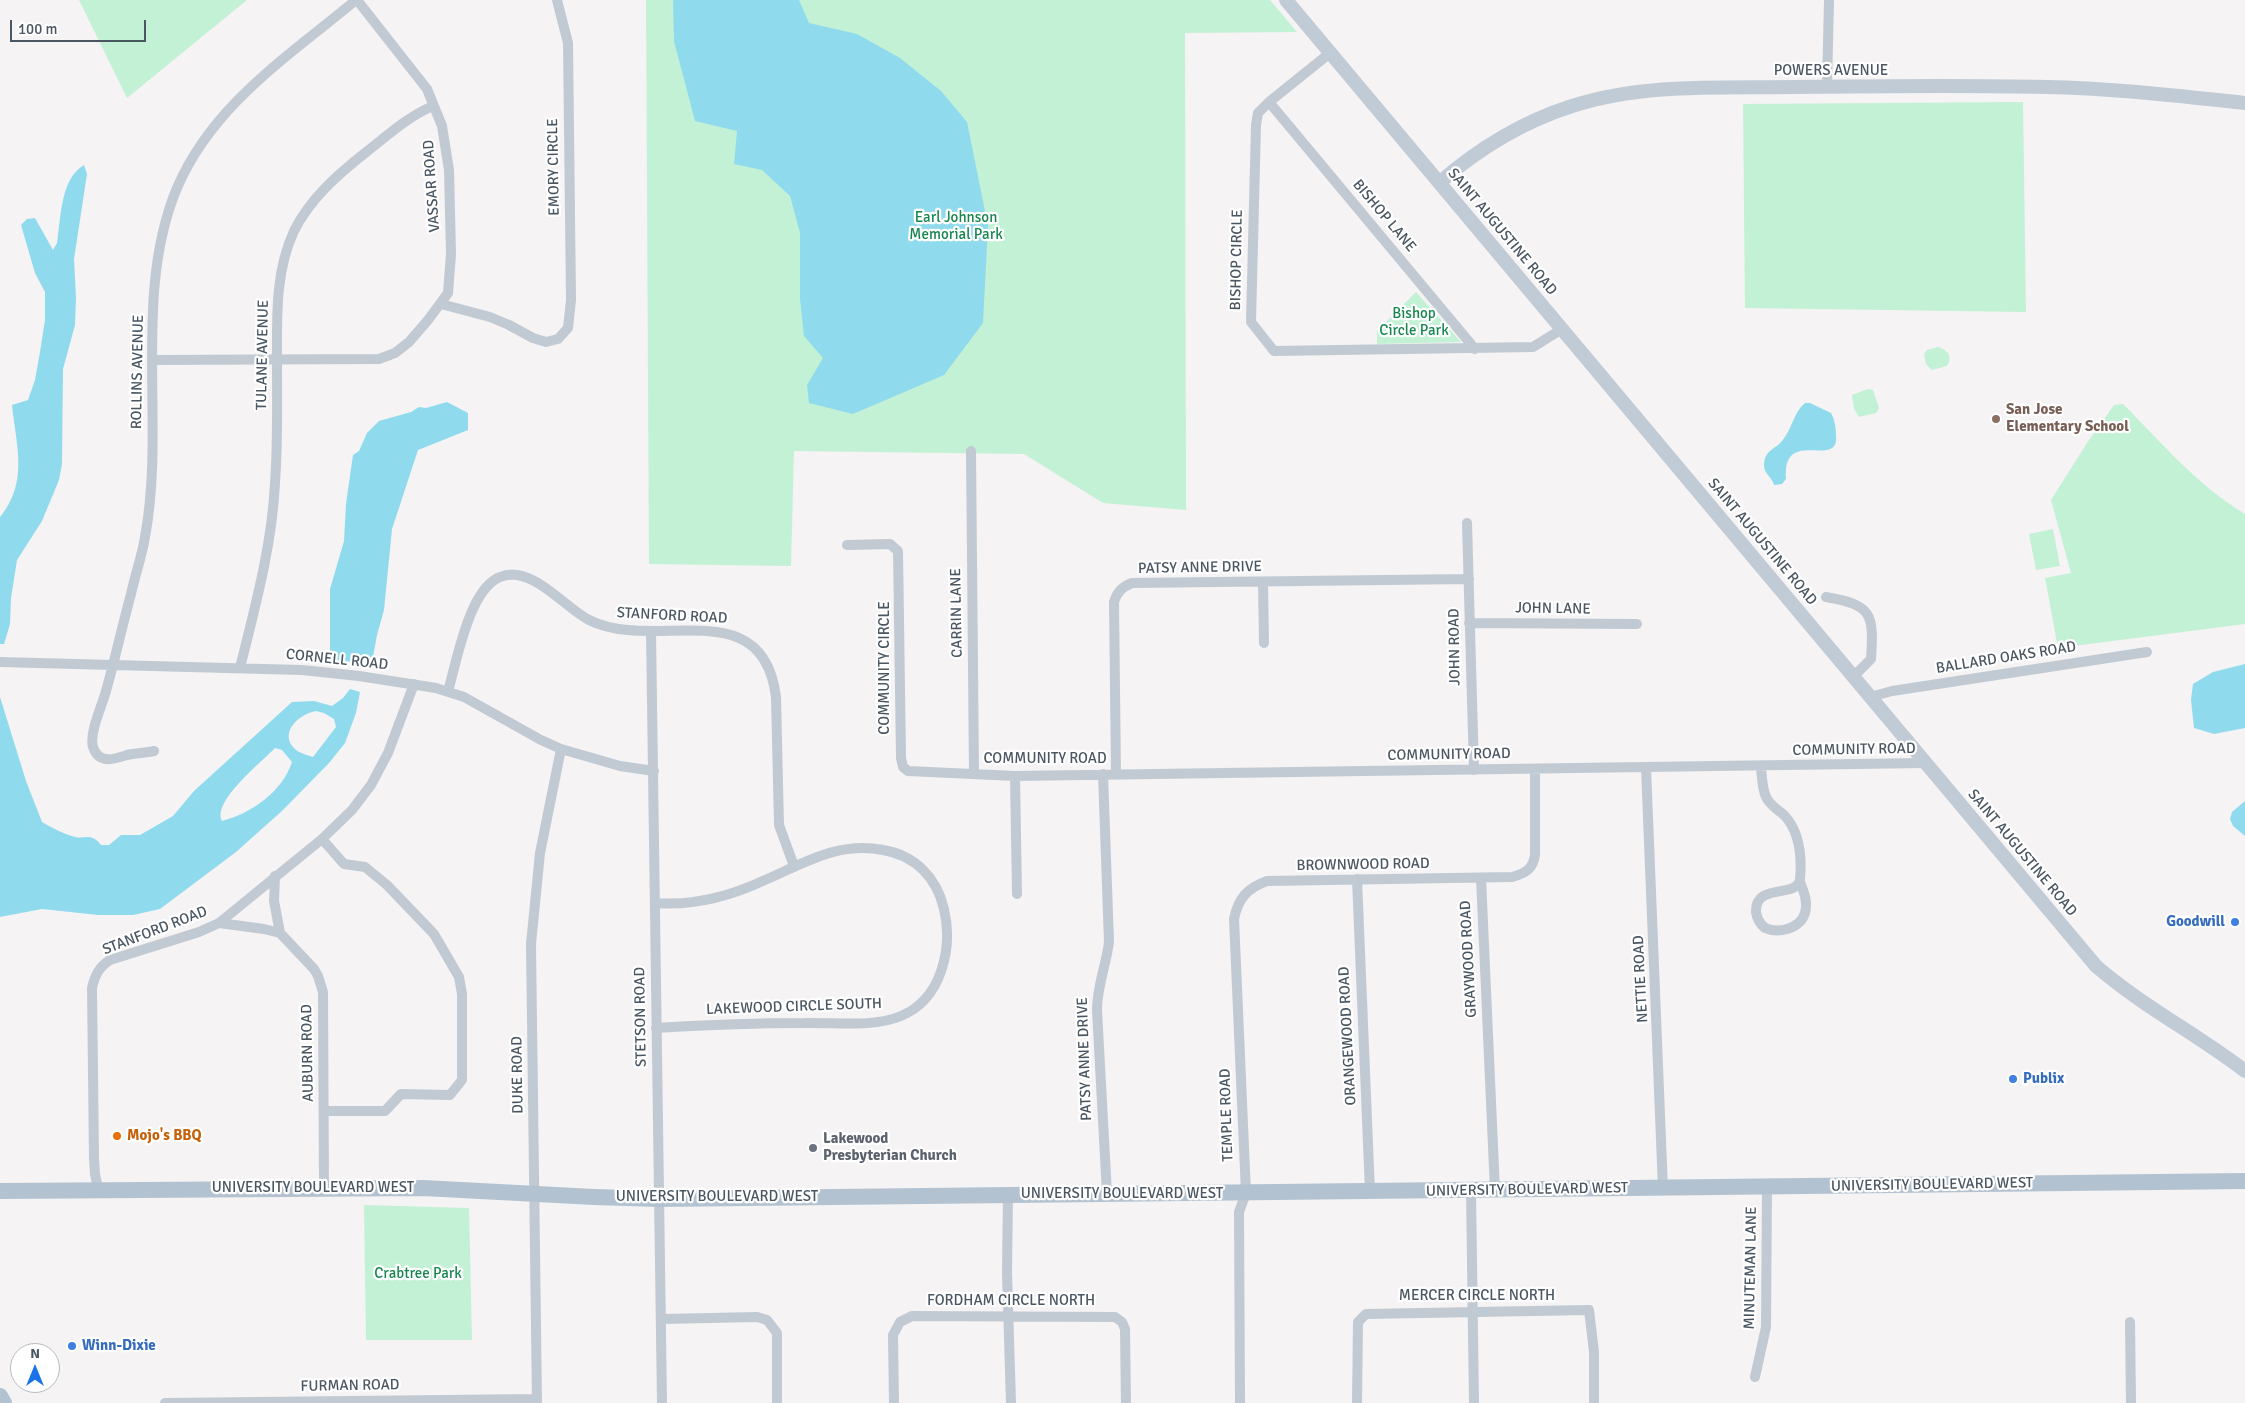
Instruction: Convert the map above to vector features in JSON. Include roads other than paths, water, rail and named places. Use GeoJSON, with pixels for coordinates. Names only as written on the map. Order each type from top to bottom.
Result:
{"type":"FeatureCollection","features":[{"type":"Feature","properties":{"kind":"main road","name":"SAINT AUGUSTINE ROAD"},"geometry":{"type":"LineString","coordinates":[[1286,0],[2096,966],[2147,1005],[2207,1043],[2245,1071]]}},
{"type":"Feature","properties":{"kind":"main road","name":"POWERS AVENUE"},"geometry":{"type":"LineString","coordinates":[[1439,183],[1493,142],[1532,122],[1573,106],[1625,94],[1655,90],[1828,87],[2046,87],[2134,92],[2245,102]]}},
{"type":"Feature","properties":{"kind":"main road","name":"UNIVERSITY BOULEVARD WEST"},"geometry":{"type":"LineString","coordinates":[[0,1191],[423,1188],[659,1199],[1767,1188],[2245,1181]]}},
{"type":"Feature","properties":{"kind":"main road"},"geometry":{"type":"LineString","coordinates":[[0,1396],[4,1403]]}},
{"type":"Feature","properties":{"kind":"street","name":"VASSAR ROAD"},"geometry":{"type":"LineString","coordinates":[[153,360],[370,361],[386,357],[409,342],[448,293],[451,268],[449,170],[442,126],[427,89],[356,0]]}},
{"type":"Feature","properties":{"kind":"street","name":"ROLLINS AVENUE"},"geometry":{"type":"LineString","coordinates":[[154,751],[106,760],[99,756],[93,747],[92,737],[145,538],[151,494],[154,312],[159,251],[172,204],[187,169],[206,135],[240,95],[356,0]]}},
{"type":"Feature","properties":{"kind":"street","name":"EMORY CIRCLE"},"geometry":{"type":"LineString","coordinates":[[441,304],[500,320],[538,340],[553,341],[565,333],[570,322],[568,43],[557,0]]}},
{"type":"Feature","properties":{"kind":"street"},"geometry":{"type":"LineString","coordinates":[[1828,87],[1829,0]]}},
{"type":"Feature","properties":{"kind":"street","name":"BISHOP CIRCLE"},"geometry":{"type":"LineString","coordinates":[[1330,53],[1258,113],[1256,125],[1251,322],[1274,351],[1533,347],[1562,329]]}},
{"type":"Feature","properties":{"kind":"street","name":"BISHOP LANE"},"geometry":{"type":"LineString","coordinates":[[1269,102],[1475,349]]}},
{"type":"Feature","properties":{"kind":"street","name":"TULANE AVENUE"},"geometry":{"type":"LineString","coordinates":[[240,668],[264,570],[272,524],[276,455],[276,320],[281,273],[286,251],[301,220],[323,189],[341,172],[403,123],[433,106]]}},
{"type":"Feature","properties":{"kind":"street","name":"CARRIN LANE"},"geometry":{"type":"LineString","coordinates":[[971,451],[974,774]]}},
{"type":"Feature","properties":{"kind":"street","name":"JOHN ROAD"},"geometry":{"type":"LineString","coordinates":[[1467,523],[1474,770]]}},
{"type":"Feature","properties":{"kind":"street","name":"COMMUNITY CIRCLE"},"geometry":{"type":"LineString","coordinates":[[847,545],[890,544],[898,551],[900,740],[903,767],[908,770],[974,774]]}},
{"type":"Feature","properties":{"kind":"street","name":"STANFORD ROAD"},"geometry":{"type":"LineString","coordinates":[[448,691],[474,606],[484,591],[500,576],[518,575],[533,580],[578,615],[595,623],[613,628],[730,633],[746,640],[763,658],[773,677],[776,697],[779,825],[794,866]]}},
{"type":"Feature","properties":{"kind":"street","name":"PATSY ANNE DRIVE"},"geometry":{"type":"LineString","coordinates":[[1116,774],[1114,602],[1117,594],[1125,586],[1132,584],[1469,579]]}},
{"type":"Feature","properties":{"kind":"street"},"geometry":{"type":"LineString","coordinates":[[1263,582],[1264,643]]}},
{"type":"Feature","properties":{"kind":"street"},"geometry":{"type":"LineString","coordinates":[[1826,597],[1860,604],[1867,612],[1870,621],[1872,658],[1853,677]]}},
{"type":"Feature","properties":{"kind":"street","name":"JOHN LANE"},"geometry":{"type":"LineString","coordinates":[[1469,623],[1637,624]]}},
{"type":"Feature","properties":{"kind":"street","name":"STETSON ROAD"},"geometry":{"type":"LineString","coordinates":[[651,631],[662,1403]]}},
{"type":"Feature","properties":{"kind":"street","name":"BALLARD OAKS ROAD"},"geometry":{"type":"LineString","coordinates":[[1870,698],[1892,691],[2147,652]]}},
{"type":"Feature","properties":{"kind":"street","name":"CORNELL ROAD"},"geometry":{"type":"LineString","coordinates":[[0,662],[302,670],[414,684],[448,691],[561,749],[598,761],[654,771]]}},
{"type":"Feature","properties":{"kind":"street","name":"STANFORD ROAD"},"geometry":{"type":"LineString","coordinates":[[98,1190],[95,1174],[93,1087],[92,988],[94,978],[103,965],[110,960],[199,932],[219,922],[322,839],[352,810],[371,785],[388,753],[414,684]]}},
{"type":"Feature","properties":{"kind":"street","name":"DUKE ROAD"},"geometry":{"type":"LineString","coordinates":[[537,1401],[531,968],[533,921],[542,843],[561,749]]}},
{"type":"Feature","properties":{"kind":"street","name":"COMMUNITY ROAD"},"geometry":{"type":"LineString","coordinates":[[974,774],[1015,776],[1535,770],[1925,763]]}},
{"type":"Feature","properties":{"kind":"street"},"geometry":{"type":"LineString","coordinates":[[1761,767],[1766,796],[1794,830],[1800,855],[1800,882],[1806,899],[1804,915],[1798,923],[1789,929],[1778,932],[1765,928],[1757,917],[1756,905],[1759,900],[1768,894],[1796,886],[1800,882]]}},
{"type":"Feature","properties":{"kind":"street","name":"NETTIE ROAD"},"geometry":{"type":"LineString","coordinates":[[1646,768],[1663,1189]]}},
{"type":"Feature","properties":{"kind":"street"},"geometry":{"type":"LineString","coordinates":[[1481,878],[1512,877],[1524,874],[1534,863],[1535,770]]}},
{"type":"Feature","properties":{"kind":"street","name":"PATSY ANNE DRIVE"},"geometry":{"type":"LineString","coordinates":[[1103,774],[1109,942],[1106,964],[1098,991],[1097,1010],[1107,1194]]}},
{"type":"Feature","properties":{"kind":"street"},"geometry":{"type":"LineString","coordinates":[[1015,776],[1017,894]]}},
{"type":"Feature","properties":{"kind":"street"},"geometry":{"type":"LineString","coordinates":[[322,839],[344,864],[365,867],[387,885],[434,934],[459,977],[462,994],[462,1080],[450,1095],[401,1094],[385,1111],[324,1111]]}},
{"type":"Feature","properties":{"kind":"street","name":"LAKEWOOD CIRCLE SOUTH"},"geometry":{"type":"LineString","coordinates":[[656,1028],[724,1024],[871,1022],[902,1015],[915,1008],[927,997],[940,976],[944,965],[946,915],[935,885],[926,872],[912,861],[888,850],[857,848],[826,853],[794,866]]}},
{"type":"Feature","properties":{"kind":"street"},"geometry":{"type":"LineString","coordinates":[[655,903],[684,904],[736,892],[794,866]]}},
{"type":"Feature","properties":{"kind":"street"},"geometry":{"type":"LineString","coordinates":[[219,922],[280,933],[274,901],[275,876]]}},
{"type":"Feature","properties":{"kind":"street","name":"BROWNWOOD ROAD"},"geometry":{"type":"LineString","coordinates":[[1248,889],[1267,881],[1481,878]]}},
{"type":"Feature","properties":{"kind":"street","name":"GRAYWOOD ROAD"},"geometry":{"type":"LineString","coordinates":[[1481,878],[1495,1191]]}},
{"type":"Feature","properties":{"kind":"street","name":"ORANGEWOOD ROAD"},"geometry":{"type":"LineString","coordinates":[[1357,879],[1370,1192]]}},
{"type":"Feature","properties":{"kind":"street","name":"TEMPLE ROAD"},"geometry":{"type":"LineString","coordinates":[[1240,1403],[1239,1212],[1246,1193],[1234,920],[1236,907],[1248,889]]}},
{"type":"Feature","properties":{"kind":"street","name":"AUBURN ROAD"},"geometry":{"type":"LineString","coordinates":[[280,933],[314,969],[321,984],[324,1188]]}},
{"type":"Feature","properties":{"kind":"street","name":"MINUTEMAN LANE"},"geometry":{"type":"LineString","coordinates":[[1755,1377],[1763,1350],[1767,1312],[1767,1188]]}},
{"type":"Feature","properties":{"kind":"street"},"geometry":{"type":"LineString","coordinates":[[1471,1191],[1474,1403]]}},
{"type":"Feature","properties":{"kind":"street"},"geometry":{"type":"LineString","coordinates":[[1008,1195],[1011,1403]]}},
{"type":"Feature","properties":{"kind":"street","name":"MERCER CIRCLE NORTH"},"geometry":{"type":"LineString","coordinates":[[1357,1403],[1358,1322],[1366,1314],[1371,1312],[1588,1310],[1594,1352],[1594,1403]]}},
{"type":"Feature","properties":{"kind":"street","name":"FORDHAM CIRCLE NORTH"},"geometry":{"type":"LineString","coordinates":[[894,1403],[893,1335],[900,1322],[912,1316],[1009,1315],[1110,1316],[1122,1322],[1125,1329],[1126,1403]]}},
{"type":"Feature","properties":{"kind":"street"},"geometry":{"type":"LineString","coordinates":[[661,1319],[757,1317],[767,1320],[777,1333],[777,1403]]}},
{"type":"Feature","properties":{"kind":"street"},"geometry":{"type":"LineString","coordinates":[[2130,1322],[2131,1403]]}},
{"type":"Feature","properties":{"kind":"street","name":"FURMAN ROAD"},"geometry":{"type":"LineString","coordinates":[[165,1403],[537,1401]]}},
{"type":"Feature","properties":{"kind":"water"},"geometry":{"type":"Polygon","coordinates":[[[673,0],[799,0],[809,23],[857,34],[900,58],[941,91],[967,122],[988,226],[983,323],[944,375],[853,414],[809,403],[807,385],[823,358],[804,336],[800,299],[800,233],[790,196],[762,170],[734,164],[737,131],[695,121],[674,41],[673,0]]]}},
{"type":"Feature","properties":{"kind":"water"},"geometry":{"type":"Polygon","coordinates":[[[84,165],[87,174],[74,259],[75,325],[63,369],[62,464],[59,480],[42,521],[17,560],[11,598],[10,624],[4,644],[0,644],[0,517],[9,504],[18,477],[18,449],[12,405],[28,400],[35,380],[45,320],[45,292],[35,273],[21,225],[27,219],[35,218],[53,250],[57,243],[66,190],[76,171],[84,165]]]}},
{"type":"Feature","properties":{"kind":"water"},"geometry":{"type":"Polygon","coordinates":[[[447,402],[468,413],[468,430],[418,450],[392,529],[384,610],[373,657],[340,663],[330,652],[330,589],[344,541],[346,504],[353,455],[359,451],[367,433],[379,421],[411,412],[419,407],[426,408],[447,402]]]}},
{"type":"Feature","properties":{"kind":"water"},"geometry":{"type":"Polygon","coordinates":[[[1805,403],[1810,403],[1831,413],[1835,427],[1835,445],[1829,450],[1801,451],[1793,455],[1787,463],[1786,479],[1782,484],[1774,485],[1764,468],[1766,456],[1785,437],[1805,403]]]}},
{"type":"Feature","properties":{"kind":"water"},"geometry":{"type":"Polygon","coordinates":[[[2245,664],[2245,728],[2214,734],[2194,728],[2191,700],[2193,684],[2213,672],[2245,664]]]}},
{"type":"Feature","properties":{"kind":"water"},"geometry":{"type":"Polygon","coordinates":[[[350,689],[360,692],[356,713],[345,743],[329,763],[283,810],[236,852],[160,909],[133,915],[98,915],[42,909],[0,917],[0,697],[26,781],[42,822],[68,835],[94,838],[101,845],[109,845],[121,835],[140,835],[173,816],[194,791],[292,702],[314,701],[332,706],[343,698],[350,689]],[[316,711],[297,720],[290,731],[289,737],[290,743],[297,750],[313,757],[336,727],[334,719],[316,711]],[[275,748],[231,793],[224,803],[221,813],[222,821],[255,807],[281,783],[292,762],[282,750],[275,748]]]}},
{"type":"Feature","properties":{"kind":"water"},"geometry":{"type":"Polygon","coordinates":[[[2245,801],[2245,836],[2233,826],[2230,819],[2232,812],[2245,801]]]}},
{"type":"Feature","properties":{"kind":"place","name":"San Jose Elementary School"},"geometry":{"type":"Point","coordinates":[1996,419]}},
{"type":"Feature","properties":{"kind":"place","name":"Goodwill"},"geometry":{"type":"Point","coordinates":[2235,922]}},
{"type":"Feature","properties":{"kind":"place","name":"Publix"},"geometry":{"type":"Point","coordinates":[2013,1079]}},
{"type":"Feature","properties":{"kind":"place","name":"Mojo's BBQ"},"geometry":{"type":"Point","coordinates":[117,1136]}},
{"type":"Feature","properties":{"kind":"place","name":"Lakewood Presbyterian Church"},"geometry":{"type":"Point","coordinates":[813,1148]}},
{"type":"Feature","properties":{"kind":"place","name":"Winn-Dixie"},"geometry":{"type":"Point","coordinates":[72,1346]}},
{"type":"Feature","properties":{"kind":"park label","name":"Earl Johnson Memorial Park"},"geometry":{"type":"Point","coordinates":[956,226]}},
{"type":"Feature","properties":{"kind":"park label","name":"Bishop Circle Park"},"geometry":{"type":"Point","coordinates":[1414,322]}},
{"type":"Feature","properties":{"kind":"park label","name":"Crabtree Park"},"geometry":{"type":"Point","coordinates":[418,1274]}}]}
